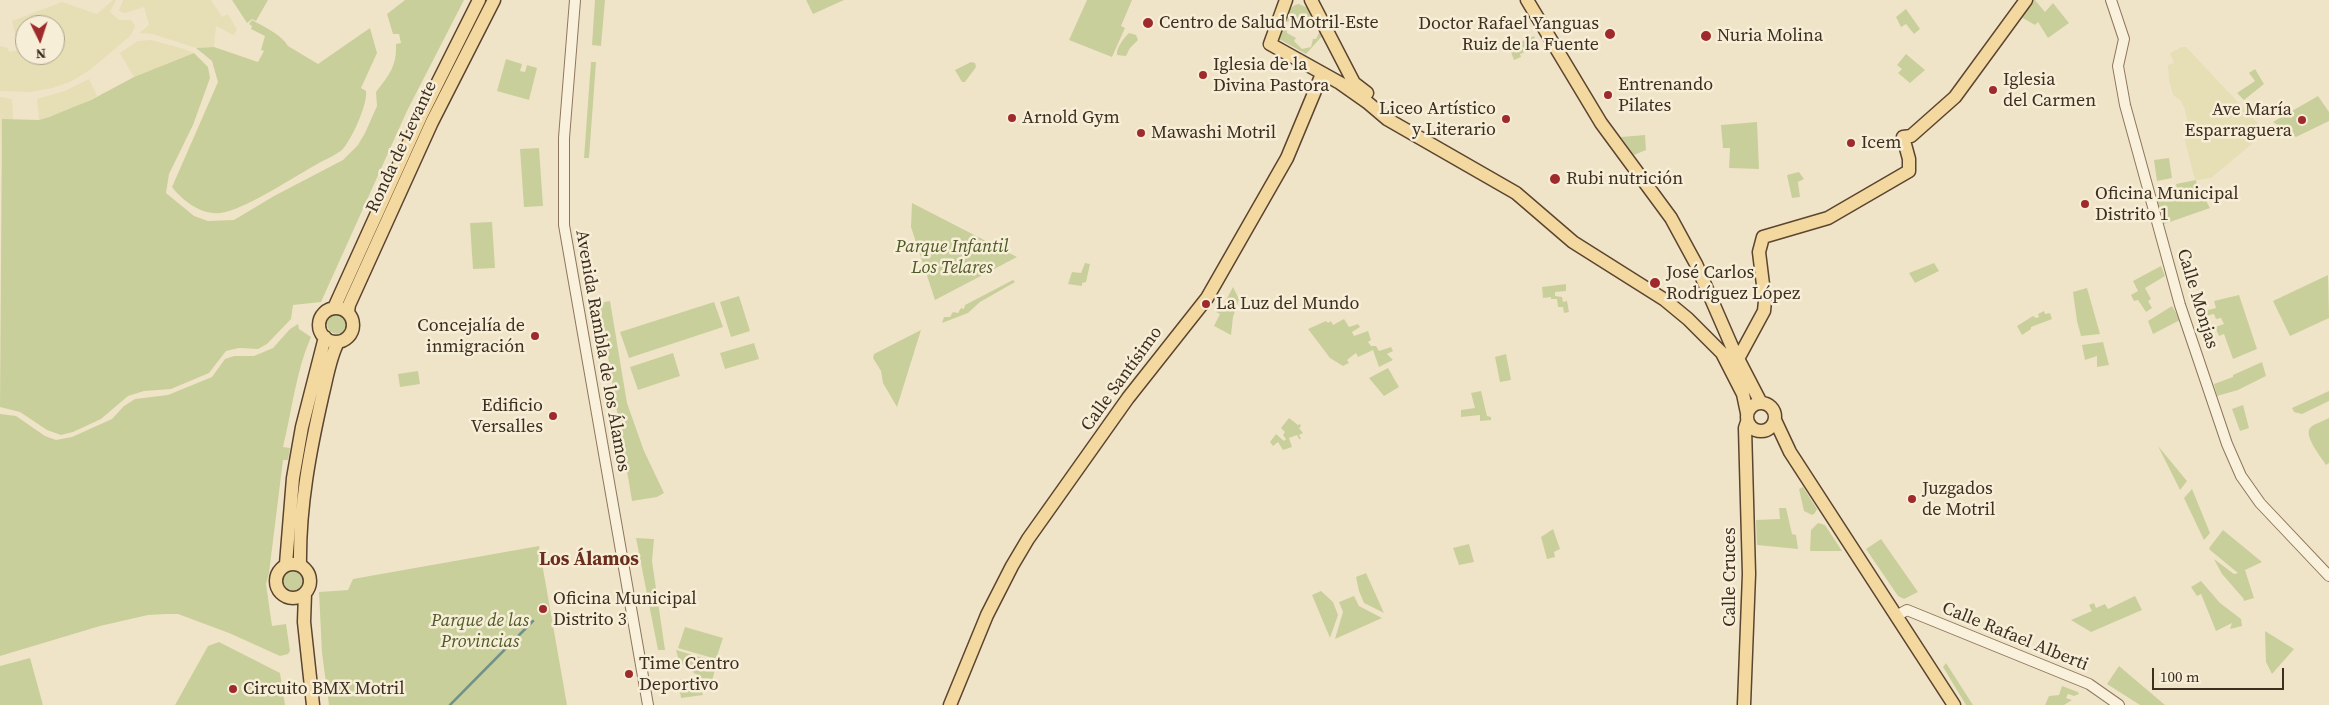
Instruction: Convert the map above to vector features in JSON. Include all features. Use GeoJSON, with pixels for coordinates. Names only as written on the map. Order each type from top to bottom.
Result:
{"type":"FeatureCollection","features":[{"type":"Feature","properties":{"kind":"main road","name":"Ronda de Levante"},"geometry":{"type":"LineString","coordinates":[[286,564],[293,478],[302,427],[324,337],[320,329],[320,318],[328,309],[334,308],[421,116],[479,0]]}},
{"type":"Feature","properties":{"kind":"main road","name":"Ronda de Levante"},"geometry":{"type":"LineString","coordinates":[[300,565],[306,479],[326,382],[338,342],[347,338],[352,330],[353,321],[348,312],[349,305],[429,130],[494,0]]}},
{"type":"Feature","properties":{"kind":"main road"},"geometry":{"type":"LineString","coordinates":[[1311,0],[1354,83],[1392,114],[1400,126]]}},
{"type":"Feature","properties":{"kind":"main road"},"geometry":{"type":"LineString","coordinates":[[1527,0],[1601,123],[1660,203],[1681,236],[1696,264],[1738,359],[1761,403],[1772,408],[1775,420],[1790,452],[1954,705]]}},
{"type":"Feature","properties":{"kind":"main road"},"geometry":{"type":"LineString","coordinates":[[1743,394],[1738,359],[1764,311],[1765,301],[1759,252],[1763,237],[1828,218],[1909,171],[1909,159],[1903,136],[1910,136],[1954,97],[2026,0]]}},
{"type":"Feature","properties":{"kind":"main road","name":"Calle Cruces"},"geometry":{"type":"LineString","coordinates":[[1287,2],[1270,44],[1326,76],[1400,126],[1516,193],[1572,242],[1665,300],[1714,343],[1722,353],[1743,394],[1747,417],[1750,574],[1744,705]]}},
{"type":"Feature","properties":{"kind":"main road"},"geometry":{"type":"LineString","coordinates":[[1326,76],[1340,74],[1344,64]]}},
{"type":"Feature","properties":{"kind":"main road","name":"Calle Santísimo"},"geometry":{"type":"LineString","coordinates":[[950,705],[987,615],[1028,539],[1068,486],[1151,366],[1207,298],[1287,158],[1326,76]]}},
{"type":"Feature","properties":{"kind":"main road"},"geometry":{"type":"LineString","coordinates":[[334,308],[348,312]]}},
{"type":"Feature","properties":{"kind":"main road"},"geometry":{"type":"LineString","coordinates":[[324,337],[338,342]]}},
{"type":"Feature","properties":{"kind":"main road"},"geometry":{"type":"LineString","coordinates":[[1761,403],[1752,406],[1747,417],[1759,432],[1777,439],[1790,452]]}},
{"type":"Feature","properties":{"kind":"main road"},"geometry":{"type":"LineString","coordinates":[[1747,450],[1748,440],[1759,432],[1771,428],[1775,420]]}},
{"type":"Feature","properties":{"kind":"main road"},"geometry":{"type":"LineString","coordinates":[[304,622],[287,597],[278,590],[276,584],[277,573],[286,564],[300,565],[307,570],[310,580],[305,593],[304,622],[313,705]]}},
{"type":"Feature","properties":{"kind":"main road"},"geometry":{"type":"LineString","coordinates":[[287,597],[297,598],[305,593]]}},
{"type":"Feature","properties":{"kind":"street","name":"Avenida Rambla de los Álamos"},"geometry":{"type":"LineString","coordinates":[[575,0],[564,138],[564,225],[648,705]]}},
{"type":"Feature","properties":{"kind":"street","name":"Calle Monjas"},"geometry":{"type":"LineString","coordinates":[[2110,0],[2124,39],[2118,66],[2125,105],[2180,306],[2227,444],[2241,476],[2260,503],[2329,576]]}},
{"type":"Feature","properties":{"kind":"street","name":"Calle Rafael Alberti"},"geometry":{"type":"LineString","coordinates":[[1896,616],[1906,610],[2089,684],[2119,705]]}},
{"type":"Feature","properties":{"kind":"shaded area"},"geometry":{"type":"Polygon","coordinates":[[[113,0],[116,0],[110,12],[119,20],[131,20],[135,26],[131,35],[90,70],[70,82],[30,92],[0,91],[0,46],[8,48],[9,52],[15,51],[15,65],[65,65],[65,15],[28,15],[62,2],[97,14],[113,0]]]}},
{"type":"Feature","properties":{"kind":"shaded area"},"geometry":{"type":"Polygon","coordinates":[[[123,0],[211,0],[222,17],[228,14],[237,30],[233,35],[216,26],[214,47],[196,48],[153,34],[139,33],[149,25],[144,7],[125,13],[119,11],[123,0]]]}},
{"type":"Feature","properties":{"kind":"shaded area"},"geometry":{"type":"Polygon","coordinates":[[[15,20],[15,33],[12,21],[15,20]]]}},
{"type":"Feature","properties":{"kind":"shaded area"},"geometry":{"type":"Polygon","coordinates":[[[151,40],[194,53],[134,77],[120,53],[138,41],[151,40]]]}},
{"type":"Feature","properties":{"kind":"shaded area"},"geometry":{"type":"Polygon","coordinates":[[[2186,47],[2266,132],[2211,178],[2196,180],[2194,176],[2184,137],[2184,128],[2189,127],[2184,107],[2180,100],[2173,95],[2169,80],[2168,65],[2174,63],[2170,53],[2186,47]]]}},
{"type":"Feature","properties":{"kind":"shaded area"},"geometry":{"type":"Polygon","coordinates":[[[89,79],[97,96],[74,108],[39,120],[37,99],[65,91],[89,79]]]}},
{"type":"Feature","properties":{"kind":"shaded area"},"geometry":{"type":"Polygon","coordinates":[[[0,97],[12,99],[13,120],[2,120],[1,168],[0,97]]]}},
{"type":"Feature","properties":{"kind":"green space"},"geometry":{"type":"Polygon","coordinates":[[[232,0],[268,0],[256,21],[252,19],[247,23],[232,0]]]}},
{"type":"Feature","properties":{"kind":"green space"},"geometry":{"type":"Polygon","coordinates":[[[405,0],[464,0],[407,111],[321,302],[293,305],[291,319],[267,344],[258,349],[239,348],[226,351],[209,373],[171,389],[144,391],[128,396],[101,419],[73,432],[61,435],[47,430],[20,412],[0,407],[2,119],[39,120],[49,117],[91,100],[134,77],[194,53],[208,67],[210,78],[193,125],[169,174],[166,193],[194,216],[208,221],[234,220],[274,196],[343,160],[358,145],[377,106],[376,92],[394,64],[396,44],[401,43],[399,34],[393,34],[387,14],[405,0]]]}},
{"type":"Feature","properties":{"kind":"green space"},"geometry":{"type":"Polygon","coordinates":[[[595,0],[605,0],[601,46],[592,45],[595,0]]]}},
{"type":"Feature","properties":{"kind":"green space"},"geometry":{"type":"Polygon","coordinates":[[[806,0],[844,0],[813,14],[806,0]]]}},
{"type":"Feature","properties":{"kind":"green space"},"geometry":{"type":"Polygon","coordinates":[[[1087,0],[1132,0],[1121,26],[1125,28],[1112,57],[1069,40],[1087,0]]]}},
{"type":"Feature","properties":{"kind":"green space"},"geometry":{"type":"Polygon","coordinates":[[[2029,0],[2035,0],[2045,12],[2053,3],[2069,23],[2048,38],[2038,22],[2035,25],[2021,17],[2029,0]]]}},
{"type":"Feature","properties":{"kind":"green space"},"geometry":{"type":"Polygon","coordinates":[[[1299,4],[1310,9],[1318,25],[1315,29],[1302,18],[1296,19],[1295,23],[1286,22],[1287,33],[1296,38],[1294,41],[1302,49],[1311,47],[1313,39],[1316,39],[1321,29],[1323,35],[1306,54],[1279,39],[1287,13],[1299,4]]]}},
{"type":"Feature","properties":{"kind":"green space"},"geometry":{"type":"Polygon","coordinates":[[[1906,9],[1920,29],[1914,34],[1906,24],[1901,27],[1896,17],[1906,9]]]}},
{"type":"Feature","properties":{"kind":"green space"},"geometry":{"type":"Polygon","coordinates":[[[252,20],[272,31],[288,46],[318,64],[370,28],[377,53],[361,88],[366,91],[362,113],[350,139],[342,150],[242,206],[220,213],[206,212],[187,202],[172,187],[218,82],[212,61],[196,48],[214,47],[258,62],[264,51],[261,50],[265,36],[251,29],[252,26],[249,24],[252,20]]]}},
{"type":"Feature","properties":{"kind":"green space"},"geometry":{"type":"Polygon","coordinates":[[[1129,33],[1136,35],[1138,40],[1130,48],[1126,56],[1117,55],[1119,46],[1129,33]]]}},
{"type":"Feature","properties":{"kind":"green space"},"geometry":{"type":"Polygon","coordinates":[[[1534,36],[1539,47],[1520,54],[1521,57],[1514,60],[1511,52],[1518,49],[1516,44],[1534,36]]]}},
{"type":"Feature","properties":{"kind":"green space"},"geometry":{"type":"Polygon","coordinates":[[[1906,54],[1925,70],[1910,83],[1898,73],[1902,69],[1897,65],[1906,54]]]}},
{"type":"Feature","properties":{"kind":"green space"},"geometry":{"type":"Polygon","coordinates":[[[506,59],[522,64],[520,71],[525,72],[527,65],[537,68],[529,100],[497,91],[506,59]]]}},
{"type":"Feature","properties":{"kind":"green space"},"geometry":{"type":"Polygon","coordinates":[[[591,62],[596,62],[589,158],[584,158],[591,62]]]}},
{"type":"Feature","properties":{"kind":"green space"},"geometry":{"type":"Polygon","coordinates":[[[971,62],[975,63],[976,67],[965,82],[962,82],[955,70],[971,62]]]}},
{"type":"Feature","properties":{"kind":"green space"},"geometry":{"type":"Polygon","coordinates":[[[2255,69],[2264,84],[2244,100],[2237,93],[2255,81],[2249,73],[2255,69]]]}},
{"type":"Feature","properties":{"kind":"green space"},"geometry":{"type":"Polygon","coordinates":[[[2318,96],[2329,112],[2329,121],[2296,137],[2273,122],[2318,96]]]}},
{"type":"Feature","properties":{"kind":"green space"},"geometry":{"type":"Polygon","coordinates":[[[1757,122],[1759,169],[1729,168],[1730,148],[1723,148],[1721,125],[1757,122]]]}},
{"type":"Feature","properties":{"kind":"green space"},"geometry":{"type":"Polygon","coordinates":[[[1645,135],[1646,150],[1634,155],[1621,137],[1645,135]]]}},
{"type":"Feature","properties":{"kind":"green space"},"geometry":{"type":"Polygon","coordinates":[[[539,148],[543,206],[524,207],[520,149],[539,148]]]}},
{"type":"Feature","properties":{"kind":"green space"},"geometry":{"type":"Polygon","coordinates":[[[2169,158],[2172,178],[2157,181],[2154,160],[2169,158]]]}},
{"type":"Feature","properties":{"kind":"green space"},"geometry":{"type":"Polygon","coordinates":[[[1799,172],[1804,179],[1798,182],[1800,197],[1792,198],[1787,175],[1799,172]]]}},
{"type":"Feature","properties":{"kind":"green space"},"geometry":{"type":"Polygon","coordinates":[[[2196,180],[2197,188],[2199,188],[2210,208],[2164,224],[2155,196],[2166,193],[2166,191],[2177,190],[2176,184],[2196,180]]]}},
{"type":"Feature","properties":{"kind":"green space","name":"Parque Infantil Los Telares"},"geometry":{"type":"Polygon","coordinates":[[[912,203],[1017,257],[935,300],[911,227],[912,203]]]}},
{"type":"Feature","properties":{"kind":"green space"},"geometry":{"type":"Polygon","coordinates":[[[492,222],[495,268],[473,269],[470,223],[492,222]]]}},
{"type":"Feature","properties":{"kind":"green space"},"geometry":{"type":"Polygon","coordinates":[[[1085,263],[1090,264],[1086,282],[1082,283],[1082,286],[1068,284],[1072,272],[1081,273],[1085,263]]]}},
{"type":"Feature","properties":{"kind":"green space"},"geometry":{"type":"Polygon","coordinates":[[[1934,263],[1939,271],[1915,283],[1909,273],[1934,263]]]}},
{"type":"Feature","properties":{"kind":"green space"},"geometry":{"type":"Polygon","coordinates":[[[2161,266],[2165,276],[2145,288],[2151,299],[2148,301],[2152,308],[2146,312],[2138,300],[2134,301],[2131,295],[2138,291],[2133,281],[2161,266]]]}},
{"type":"Feature","properties":{"kind":"green space"},"geometry":{"type":"Polygon","coordinates":[[[2328,275],[2329,318],[2290,336],[2273,301],[2328,275]]]}},
{"type":"Feature","properties":{"kind":"green space"},"geometry":{"type":"Polygon","coordinates":[[[1013,280],[1015,282],[980,302],[968,313],[942,323],[944,317],[950,317],[953,312],[958,313],[961,308],[964,309],[965,305],[1013,280]]]}},
{"type":"Feature","properties":{"kind":"green space"},"geometry":{"type":"Polygon","coordinates":[[[1566,284],[1566,291],[1555,292],[1555,296],[1562,297],[1563,302],[1567,301],[1569,312],[1564,313],[1563,307],[1558,307],[1557,299],[1551,299],[1551,297],[1543,298],[1542,287],[1566,284]]]}},
{"type":"Feature","properties":{"kind":"green space"},"geometry":{"type":"Polygon","coordinates":[[[1233,287],[1239,299],[1233,317],[1231,335],[1214,326],[1220,314],[1216,312],[1219,307],[1222,308],[1233,287]]]}},
{"type":"Feature","properties":{"kind":"green space"},"geometry":{"type":"Polygon","coordinates":[[[2087,288],[2100,334],[2081,336],[2073,292],[2087,288]]]}},
{"type":"Feature","properties":{"kind":"green space"},"geometry":{"type":"Polygon","coordinates":[[[2239,295],[2257,349],[2233,359],[2224,334],[2219,336],[2215,327],[2224,324],[2221,318],[2216,319],[2214,314],[2201,317],[2200,312],[2216,308],[2214,301],[2239,295]]]}},
{"type":"Feature","properties":{"kind":"green space"},"geometry":{"type":"Polygon","coordinates":[[[739,296],[750,331],[731,337],[720,302],[739,296]]]}},
{"type":"Feature","properties":{"kind":"green space"},"geometry":{"type":"Polygon","coordinates":[[[610,301],[627,403],[644,451],[664,493],[657,497],[632,501],[599,303],[610,301]]]}},
{"type":"Feature","properties":{"kind":"green space"},"geometry":{"type":"Polygon","coordinates":[[[714,302],[723,327],[629,358],[620,332],[714,302]]]}},
{"type":"Feature","properties":{"kind":"green space"},"geometry":{"type":"Polygon","coordinates":[[[2172,306],[2180,320],[2153,334],[2148,321],[2172,306]]]}},
{"type":"Feature","properties":{"kind":"green space"},"geometry":{"type":"Polygon","coordinates":[[[2044,311],[2045,314],[2050,313],[2052,319],[2031,327],[2022,335],[2017,326],[2033,316],[2039,317],[2038,314],[2044,311]]]}},
{"type":"Feature","properties":{"kind":"green space"},"geometry":{"type":"Polygon","coordinates":[[[333,314],[341,314],[347,320],[347,328],[341,334],[333,334],[327,328],[327,320],[333,314]]]}},
{"type":"Feature","properties":{"kind":"green space"},"geometry":{"type":"Polygon","coordinates":[[[1344,319],[1349,327],[1358,324],[1360,327],[1352,332],[1354,336],[1368,331],[1371,340],[1368,342],[1371,346],[1376,346],[1379,351],[1391,347],[1393,351],[1387,354],[1393,360],[1379,367],[1373,350],[1358,357],[1356,353],[1347,360],[1349,363],[1343,366],[1330,358],[1308,329],[1326,321],[1328,323],[1331,321],[1333,325],[1344,319]]]}},
{"type":"Feature","properties":{"kind":"green space"},"geometry":{"type":"Polygon","coordinates":[[[298,324],[299,329],[311,337],[298,377],[283,447],[290,448],[288,460],[283,460],[266,584],[272,626],[286,624],[290,651],[288,654],[280,656],[229,633],[178,614],[166,614],[148,615],[100,626],[0,656],[0,414],[16,416],[45,436],[56,440],[72,437],[112,419],[124,406],[135,399],[168,395],[212,377],[225,359],[234,356],[254,356],[273,348],[290,329],[298,324]]]}},
{"type":"Feature","properties":{"kind":"green space"},"geometry":{"type":"Polygon","coordinates":[[[921,330],[897,407],[883,383],[881,371],[873,358],[874,354],[921,330]]]}},
{"type":"Feature","properties":{"kind":"green space"},"geometry":{"type":"Polygon","coordinates":[[[2103,342],[2109,365],[2097,367],[2097,356],[2085,360],[2082,345],[2103,342]]]}},
{"type":"Feature","properties":{"kind":"green space"},"geometry":{"type":"Polygon","coordinates":[[[754,343],[759,359],[725,369],[720,353],[754,343]]]}},
{"type":"Feature","properties":{"kind":"green space"},"geometry":{"type":"Polygon","coordinates":[[[673,353],[680,376],[638,390],[630,367],[673,353]]]}},
{"type":"Feature","properties":{"kind":"green space"},"geometry":{"type":"Polygon","coordinates":[[[1506,354],[1511,380],[1500,382],[1495,357],[1506,354]]]}},
{"type":"Feature","properties":{"kind":"green space"},"geometry":{"type":"Polygon","coordinates":[[[2262,362],[2266,376],[2238,390],[2217,396],[2214,384],[2233,377],[2233,375],[2262,362]]]}},
{"type":"Feature","properties":{"kind":"green space"},"geometry":{"type":"Polygon","coordinates":[[[1388,368],[1399,387],[1384,396],[1369,378],[1388,368]]]}},
{"type":"Feature","properties":{"kind":"green space"},"geometry":{"type":"Polygon","coordinates":[[[418,371],[420,384],[400,387],[398,374],[418,371]]]}},
{"type":"Feature","properties":{"kind":"green space"},"geometry":{"type":"Polygon","coordinates":[[[1481,391],[1487,416],[1491,417],[1491,420],[1480,421],[1480,415],[1461,417],[1461,410],[1475,408],[1471,393],[1481,391]]]}},
{"type":"Feature","properties":{"kind":"green space"},"geometry":{"type":"Polygon","coordinates":[[[2329,391],[2329,401],[2302,414],[2294,412],[2292,408],[2329,391]]]}},
{"type":"Feature","properties":{"kind":"green space"},"geometry":{"type":"Polygon","coordinates":[[[2243,405],[2249,428],[2240,431],[2232,409],[2243,405]]]}},
{"type":"Feature","properties":{"kind":"green space"},"geometry":{"type":"Polygon","coordinates":[[[1289,418],[1298,425],[1300,424],[1299,428],[1303,433],[1299,435],[1301,439],[1297,435],[1289,438],[1292,447],[1283,450],[1278,442],[1273,446],[1270,442],[1276,434],[1284,441],[1286,439],[1283,435],[1285,432],[1281,428],[1289,418]]]}},
{"type":"Feature","properties":{"kind":"green space"},"geometry":{"type":"Polygon","coordinates":[[[2329,418],[2329,463],[2326,465],[2310,440],[2309,430],[2311,427],[2329,418]]]}},
{"type":"Feature","properties":{"kind":"green space"},"geometry":{"type":"Polygon","coordinates":[[[2158,446],[2187,481],[2180,490],[2158,446]]]}},
{"type":"Feature","properties":{"kind":"green space"},"geometry":{"type":"Polygon","coordinates":[[[1803,487],[1817,509],[1812,515],[1804,511],[1799,489],[1803,487]]]}},
{"type":"Feature","properties":{"kind":"green space"},"geometry":{"type":"Polygon","coordinates":[[[2192,489],[2210,533],[2204,540],[2184,498],[2192,489]]]}},
{"type":"Feature","properties":{"kind":"green space"},"geometry":{"type":"Polygon","coordinates":[[[1779,508],[1786,508],[1792,534],[1796,535],[1798,549],[1757,545],[1756,520],[1780,519],[1779,508]]]}},
{"type":"Feature","properties":{"kind":"green space"},"geometry":{"type":"Polygon","coordinates":[[[1818,523],[1825,525],[1842,551],[1810,551],[1811,530],[1818,523]]]}},
{"type":"Feature","properties":{"kind":"green space"},"geometry":{"type":"Polygon","coordinates":[[[1553,529],[1560,549],[1554,552],[1555,557],[1547,559],[1541,537],[1553,529]]]}},
{"type":"Feature","properties":{"kind":"green space"},"geometry":{"type":"Polygon","coordinates":[[[2223,530],[2262,562],[2245,570],[2254,598],[2244,601],[2222,574],[2214,559],[2234,574],[2238,573],[2209,548],[2223,530]]]}},
{"type":"Feature","properties":{"kind":"green space"},"geometry":{"type":"Polygon","coordinates":[[[636,538],[654,539],[652,561],[665,650],[658,650],[636,538]]]}},
{"type":"Feature","properties":{"kind":"green space"},"geometry":{"type":"Polygon","coordinates":[[[1881,539],[1918,592],[1904,599],[1898,596],[1866,549],[1881,539]]]}},
{"type":"Feature","properties":{"kind":"green space"},"geometry":{"type":"Polygon","coordinates":[[[1469,544],[1474,562],[1459,565],[1453,548],[1469,544]]]}},
{"type":"Feature","properties":{"kind":"green space","name":"Parque de las Provincias"},"geometry":{"type":"Polygon","coordinates":[[[539,546],[567,705],[329,705],[322,653],[319,592],[348,590],[353,579],[539,546]]]}},
{"type":"Feature","properties":{"kind":"green space"},"geometry":{"type":"Polygon","coordinates":[[[293,568],[302,571],[305,580],[302,589],[293,592],[284,589],[281,580],[284,571],[293,568]]]}},
{"type":"Feature","properties":{"kind":"green space"},"geometry":{"type":"Polygon","coordinates":[[[1366,573],[1384,613],[1364,603],[1356,577],[1366,573]]]}},
{"type":"Feature","properties":{"kind":"green space"},"geometry":{"type":"Polygon","coordinates":[[[2201,581],[2220,603],[2241,619],[2242,626],[2230,629],[2232,623],[2216,631],[2201,594],[2197,596],[2191,587],[2201,581]]]}},
{"type":"Feature","properties":{"kind":"green space"},"geometry":{"type":"Polygon","coordinates":[[[1321,591],[1333,602],[1338,615],[1330,638],[1312,595],[1321,591]]]}},
{"type":"Feature","properties":{"kind":"green space"},"geometry":{"type":"Polygon","coordinates":[[[1354,596],[1359,606],[1382,618],[1335,639],[1343,612],[1339,602],[1354,596]]]}},
{"type":"Feature","properties":{"kind":"green space"},"geometry":{"type":"Polygon","coordinates":[[[2135,596],[2142,610],[2091,632],[2071,620],[2092,611],[2089,605],[2094,603],[2096,608],[2105,604],[2108,609],[2135,596]]]}},
{"type":"Feature","properties":{"kind":"green space"},"geometry":{"type":"Polygon","coordinates":[[[685,627],[723,638],[716,659],[678,648],[685,627]]]}},
{"type":"Feature","properties":{"kind":"green space"},"geometry":{"type":"Polygon","coordinates":[[[2265,631],[2294,649],[2272,674],[2266,662],[2265,631]]]}},
{"type":"Feature","properties":{"kind":"green space","name":"Circuito BMX Motril"},"geometry":{"type":"Polygon","coordinates":[[[219,642],[280,673],[285,705],[175,705],[208,646],[219,642]]]}},
{"type":"Feature","properties":{"kind":"green space"},"geometry":{"type":"Polygon","coordinates":[[[676,650],[717,662],[711,685],[679,661],[676,650]]]}},
{"type":"Feature","properties":{"kind":"green space"},"geometry":{"type":"Polygon","coordinates":[[[30,658],[43,705],[0,705],[0,666],[30,658]]]}},
{"type":"Feature","properties":{"kind":"green space"},"geometry":{"type":"Polygon","coordinates":[[[1946,663],[1973,705],[1966,705],[1943,667],[1946,663]]]}},
{"type":"Feature","properties":{"kind":"green space"},"geometry":{"type":"Polygon","coordinates":[[[2119,666],[2165,705],[2140,705],[2107,684],[2119,666]]]}},
{"type":"Feature","properties":{"kind":"green space"},"geometry":{"type":"Polygon","coordinates":[[[684,679],[702,692],[703,695],[681,698],[678,680],[684,679]]]}},
{"type":"Feature","properties":{"kind":"green space"},"geometry":{"type":"Polygon","coordinates":[[[2062,686],[2079,694],[2074,696],[2068,694],[2066,698],[2072,700],[2064,705],[2045,705],[2049,696],[2059,695],[2062,686]]]}},
{"type":"Feature","properties":{"kind":"waterway"},"geometry":{"type":"LineString","coordinates":[[450,705],[533,621]]}},
{"type":"Feature","properties":{"kind":"place","name":"Centro de Salud Motril-Este"},"geometry":{"type":"Point","coordinates":[1148,23]}},
{"type":"Feature","properties":{"kind":"place","name":"Doctor Rafael Yanguas Ruiz de la Fuente"},"geometry":{"type":"Point","coordinates":[1610,34]}},
{"type":"Feature","properties":{"kind":"place","name":"Nuria Molina"},"geometry":{"type":"Point","coordinates":[1706,36]}},
{"type":"Feature","properties":{"kind":"place","name":"Iglesia de la Divina Pastora"},"geometry":{"type":"Point","coordinates":[1203,75]}},
{"type":"Feature","properties":{"kind":"place","name":"Iglesia del Carmen"},"geometry":{"type":"Point","coordinates":[1993,90]}},
{"type":"Feature","properties":{"kind":"place","name":"Entrenando Pilates"},"geometry":{"type":"Point","coordinates":[1608,95]}},
{"type":"Feature","properties":{"kind":"place","name":"Arnold Gym"},"geometry":{"type":"Point","coordinates":[1012,118]}},
{"type":"Feature","properties":{"kind":"place","name":"Liceo Artístico y Literario"},"geometry":{"type":"Point","coordinates":[1506,119]}},
{"type":"Feature","properties":{"kind":"place","name":"Ave María Esparraguera"},"geometry":{"type":"Point","coordinates":[2302,120]}},
{"type":"Feature","properties":{"kind":"place","name":"Mawashi Motril"},"geometry":{"type":"Point","coordinates":[1141,133]}},
{"type":"Feature","properties":{"kind":"place","name":"Icem"},"geometry":{"type":"Point","coordinates":[1851,143]}},
{"type":"Feature","properties":{"kind":"place","name":"Rubi nutrición"},"geometry":{"type":"Point","coordinates":[1555,179]}},
{"type":"Feature","properties":{"kind":"place","name":"Oficina Municipal Distrito 1"},"geometry":{"type":"Point","coordinates":[2085,204]}},
{"type":"Feature","properties":{"kind":"place","name":"José Carlos Rodríguez López"},"geometry":{"type":"Point","coordinates":[1655,283]}},
{"type":"Feature","properties":{"kind":"place","name":"La Luz del Mundo"},"geometry":{"type":"Point","coordinates":[1206,304]}},
{"type":"Feature","properties":{"kind":"place","name":"Concejalía de inmigración"},"geometry":{"type":"Point","coordinates":[535,336]}},
{"type":"Feature","properties":{"kind":"place","name":"Edificio Versalles"},"geometry":{"type":"Point","coordinates":[553,416]}},
{"type":"Feature","properties":{"kind":"place","name":"Juzgados de Motril"},"geometry":{"type":"Point","coordinates":[1912,499]}},
{"type":"Feature","properties":{"kind":"place","name":"Oficina Municipal Distrito 3"},"geometry":{"type":"Point","coordinates":[543,609]}},
{"type":"Feature","properties":{"kind":"place","name":"Time Centro Deportivo"},"geometry":{"type":"Point","coordinates":[629,674]}},
{"type":"Feature","properties":{"kind":"place","name":"Circuito BMX Motril"},"geometry":{"type":"Point","coordinates":[233,689]}},
{"type":"Feature","properties":{"kind":"district","name":"Los Álamos"},"geometry":{"type":"Point","coordinates":[589,560]}}]}
